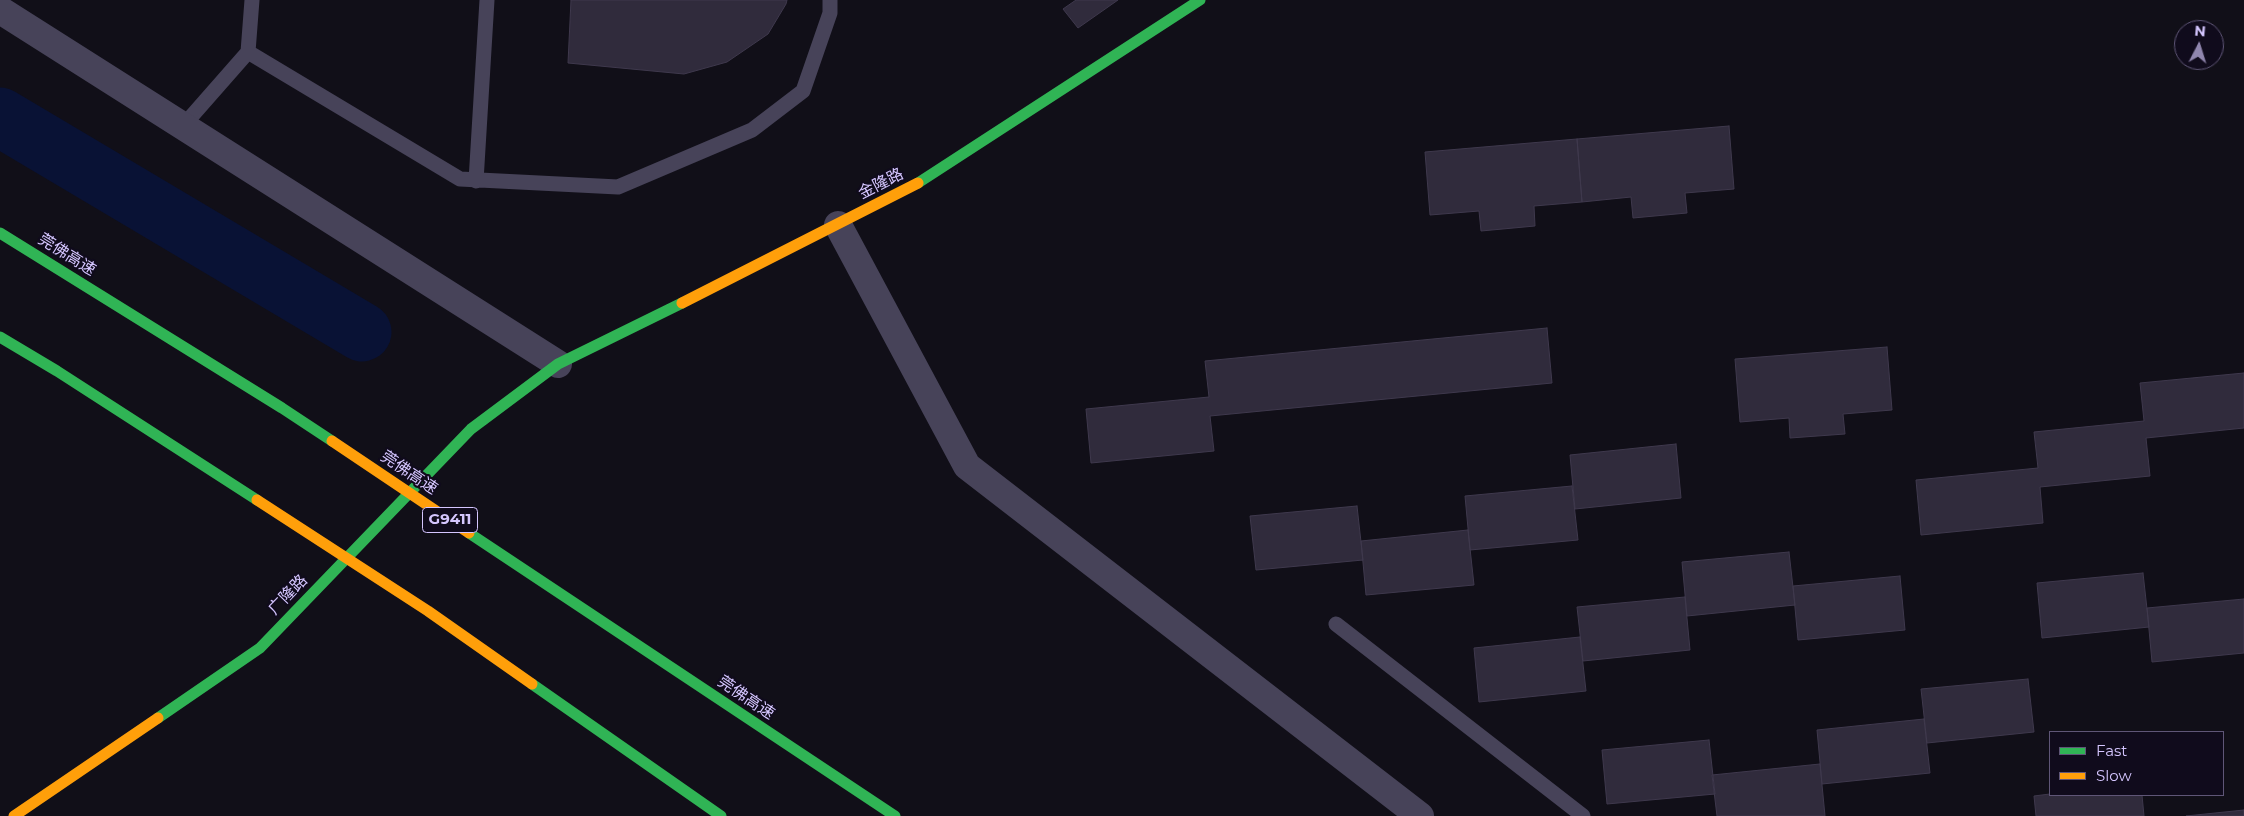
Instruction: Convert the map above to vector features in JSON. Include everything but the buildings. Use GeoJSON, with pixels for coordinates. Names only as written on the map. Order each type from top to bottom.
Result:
{"type":"FeatureCollection","features":[{"type":"Feature","properties":{"kind":"main road","name":"金隆路"},"geometry":{"type":"LineString","coordinates":[[558,364],[640,325],[919,183],[1200,0]]}},
{"type":"Feature","properties":{"kind":"main road","name":"莞佛高速"},"geometry":{"type":"LineString","coordinates":[[0,233],[282,408],[895,816]]}},
{"type":"Feature","properties":{"kind":"main road"},"geometry":{"type":"LineString","coordinates":[[0,337],[57,371],[428,611],[721,816]]}},
{"type":"Feature","properties":{"kind":"main road","name":"广隆路"},"geometry":{"type":"LineString","coordinates":[[14,816],[260,648],[471,429],[558,364]]}},
{"type":"Feature","properties":{"kind":"street"},"geometry":{"type":"LineString","coordinates":[[0,10],[558,364]]}},
{"type":"Feature","properties":{"kind":"street"},"geometry":{"type":"LineString","coordinates":[[838,224],[968,466],[1420,816]]}},
{"type":"Feature","properties":{"kind":"lane"},"geometry":{"type":"LineString","coordinates":[[183,126],[248,52],[252,0]]}},
{"type":"Feature","properties":{"kind":"lane"},"geometry":{"type":"LineString","coordinates":[[476,181],[487,0]]}},
{"type":"Feature","properties":{"kind":"lane"},"geometry":{"type":"LineString","coordinates":[[248,52],[460,179],[618,187],[752,130],[803,92],[830,12],[830,0]]}},
{"type":"Feature","properties":{"kind":"lane"},"geometry":{"type":"LineString","coordinates":[[1336,624],[1583,816]]}},
{"type":"Feature","properties":{"kind":"waterway"},"geometry":{"type":"LineString","coordinates":[[0,117],[362,332]]}},
{"type":"Feature","properties":{"kind":"traffic: fast"},"geometry":{"type":"LineString","coordinates":[[918,183],[1200,0]]}},
{"type":"Feature","properties":{"kind":"traffic: fast"},"geometry":{"type":"LineString","coordinates":[[0,233],[332,441]]}},
{"type":"Feature","properties":{"kind":"traffic: fast"},"geometry":{"type":"LineString","coordinates":[[158,718],[260,648],[471,429],[558,364],[682,303]]}},
{"type":"Feature","properties":{"kind":"traffic: fast"},"geometry":{"type":"LineString","coordinates":[[0,337],[57,371],[257,500]]}},
{"type":"Feature","properties":{"kind":"traffic: fast"},"geometry":{"type":"LineString","coordinates":[[469,533],[895,816]]}},
{"type":"Feature","properties":{"kind":"traffic: fast"},"geometry":{"type":"LineString","coordinates":[[532,684],[721,816]]}},
{"type":"Feature","properties":{"kind":"traffic: slow"},"geometry":{"type":"LineString","coordinates":[[682,303],[918,183]]}},
{"type":"Feature","properties":{"kind":"traffic: slow"},"geometry":{"type":"LineString","coordinates":[[332,441],[469,533]]}},
{"type":"Feature","properties":{"kind":"traffic: slow"},"geometry":{"type":"LineString","coordinates":[[257,500],[428,611],[532,684]]}},
{"type":"Feature","properties":{"kind":"traffic: slow"},"geometry":{"type":"LineString","coordinates":[[14,816],[158,718]]}}]}
